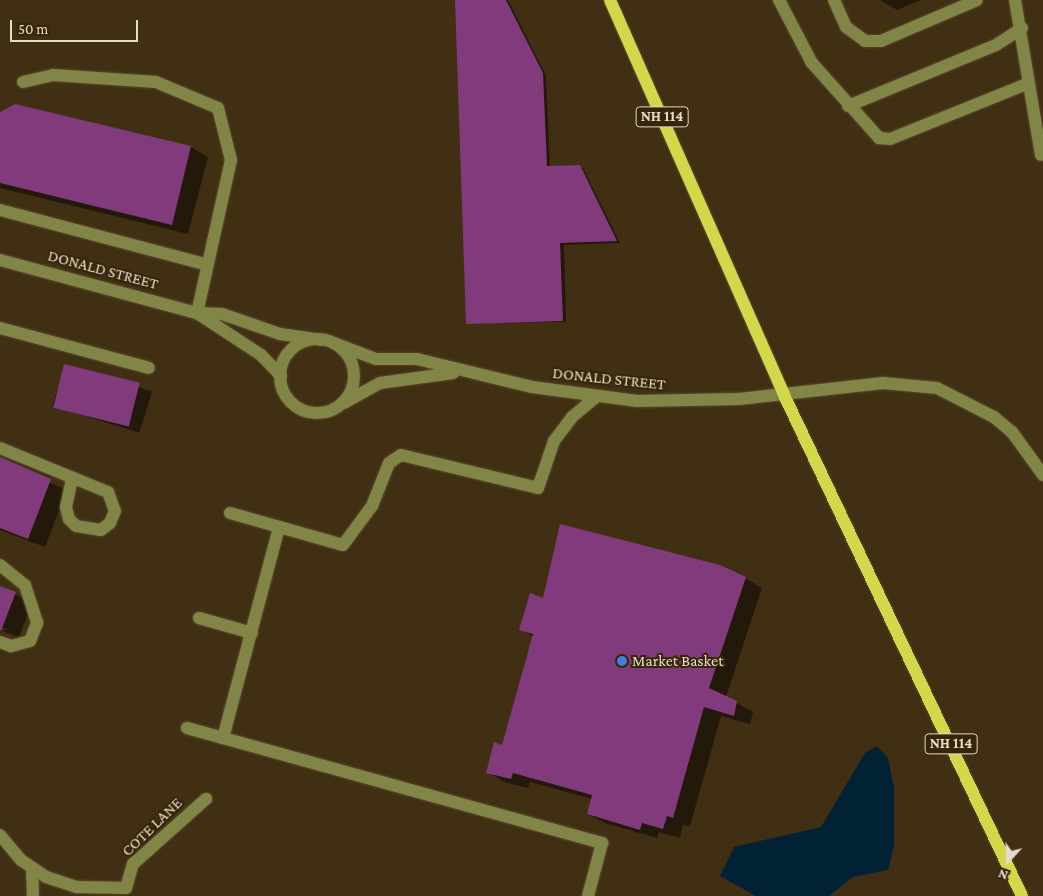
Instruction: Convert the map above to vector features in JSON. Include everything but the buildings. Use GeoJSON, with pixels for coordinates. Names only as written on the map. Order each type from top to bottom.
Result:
{"type":"FeatureCollection","features":[{"type":"Feature","properties":{"kind":"main road","name":"NH 114"},"geometry":{"type":"LineString","coordinates":[[610,0],[784,395],[1022,896]]}},
{"type":"Feature","properties":{"kind":"street"},"geometry":{"type":"LineString","coordinates":[[779,0],[812,63],[869,131],[890,139],[1027,84]]}},
{"type":"Feature","properties":{"kind":"street"},"geometry":{"type":"LineString","coordinates":[[834,0],[846,27],[865,41],[881,41],[977,0]]}},
{"type":"Feature","properties":{"kind":"street"},"geometry":{"type":"LineString","coordinates":[[1015,0],[1022,28],[1027,84],[1041,155]]}},
{"type":"Feature","properties":{"kind":"street"},"geometry":{"type":"LineString","coordinates":[[848,106],[996,45],[1022,28]]}},
{"type":"Feature","properties":{"kind":"street"},"geometry":{"type":"LineString","coordinates":[[23,82],[53,75],[156,82],[218,108],[231,160],[205,264],[197,313]]}},
{"type":"Feature","properties":{"kind":"street"},"geometry":{"type":"LineString","coordinates":[[0,210],[205,264]]}},
{"type":"Feature","properties":{"kind":"street","name":"DONALD STREET"},"geometry":{"type":"LineString","coordinates":[[0,260],[197,313],[222,314],[260,329],[328,342],[376,359],[417,359],[463,372],[596,397],[663,402],[784,395],[882,383],[936,388],[994,417],[1012,432],[1043,475]]}},
{"type":"Feature","properties":{"kind":"street","name":"DONALD STREET"},"geometry":{"type":"LineString","coordinates":[[197,313],[261,355],[281,376],[287,397],[306,412],[318,413],[341,405],[380,383],[463,372]]}},
{"type":"Feature","properties":{"kind":"street"},"geometry":{"type":"LineString","coordinates":[[0,328],[149,368]]}},
{"type":"Feature","properties":{"kind":"street"},"geometry":{"type":"LineString","coordinates":[[281,376],[289,352],[304,342],[328,342],[344,351],[354,373],[349,396],[341,405]]}},
{"type":"Feature","properties":{"kind":"street"},"geometry":{"type":"LineString","coordinates":[[230,513],[344,545],[372,506],[389,463],[400,456],[538,488],[554,441],[572,417],[596,397]]}},
{"type":"Feature","properties":{"kind":"street"},"geometry":{"type":"LineString","coordinates":[[0,448],[108,492],[114,500],[110,523],[101,530],[76,526],[69,519],[66,507],[72,478]]}},
{"type":"Feature","properties":{"kind":"street"},"geometry":{"type":"LineString","coordinates":[[223,738],[279,527]]}},
{"type":"Feature","properties":{"kind":"street"},"geometry":{"type":"LineString","coordinates":[[0,565],[25,585],[38,623],[30,641],[12,646],[0,642]]}},
{"type":"Feature","properties":{"kind":"street"},"geometry":{"type":"LineString","coordinates":[[200,618],[252,633]]}},
{"type":"Feature","properties":{"kind":"street"},"geometry":{"type":"LineString","coordinates":[[186,728],[602,843],[588,896]]}},
{"type":"Feature","properties":{"kind":"street","name":"COTE LANE"},"geometry":{"type":"LineString","coordinates":[[0,835],[32,868],[76,887],[126,888],[133,864],[206,798]]}},
{"type":"Feature","properties":{"kind":"street"},"geometry":{"type":"LineString","coordinates":[[32,868],[33,896]]}},
{"type":"Feature","properties":{"kind":"water"},"geometry":{"type":"Polygon","coordinates":[[[877,746],[888,758],[894,787],[894,846],[888,870],[853,877],[829,896],[756,896],[720,876],[734,847],[821,827],[865,753],[877,746]]]}},
{"type":"Feature","properties":{"kind":"place","name":"Market Basket"},"geometry":{"type":"Point","coordinates":[622,661]}}]}
